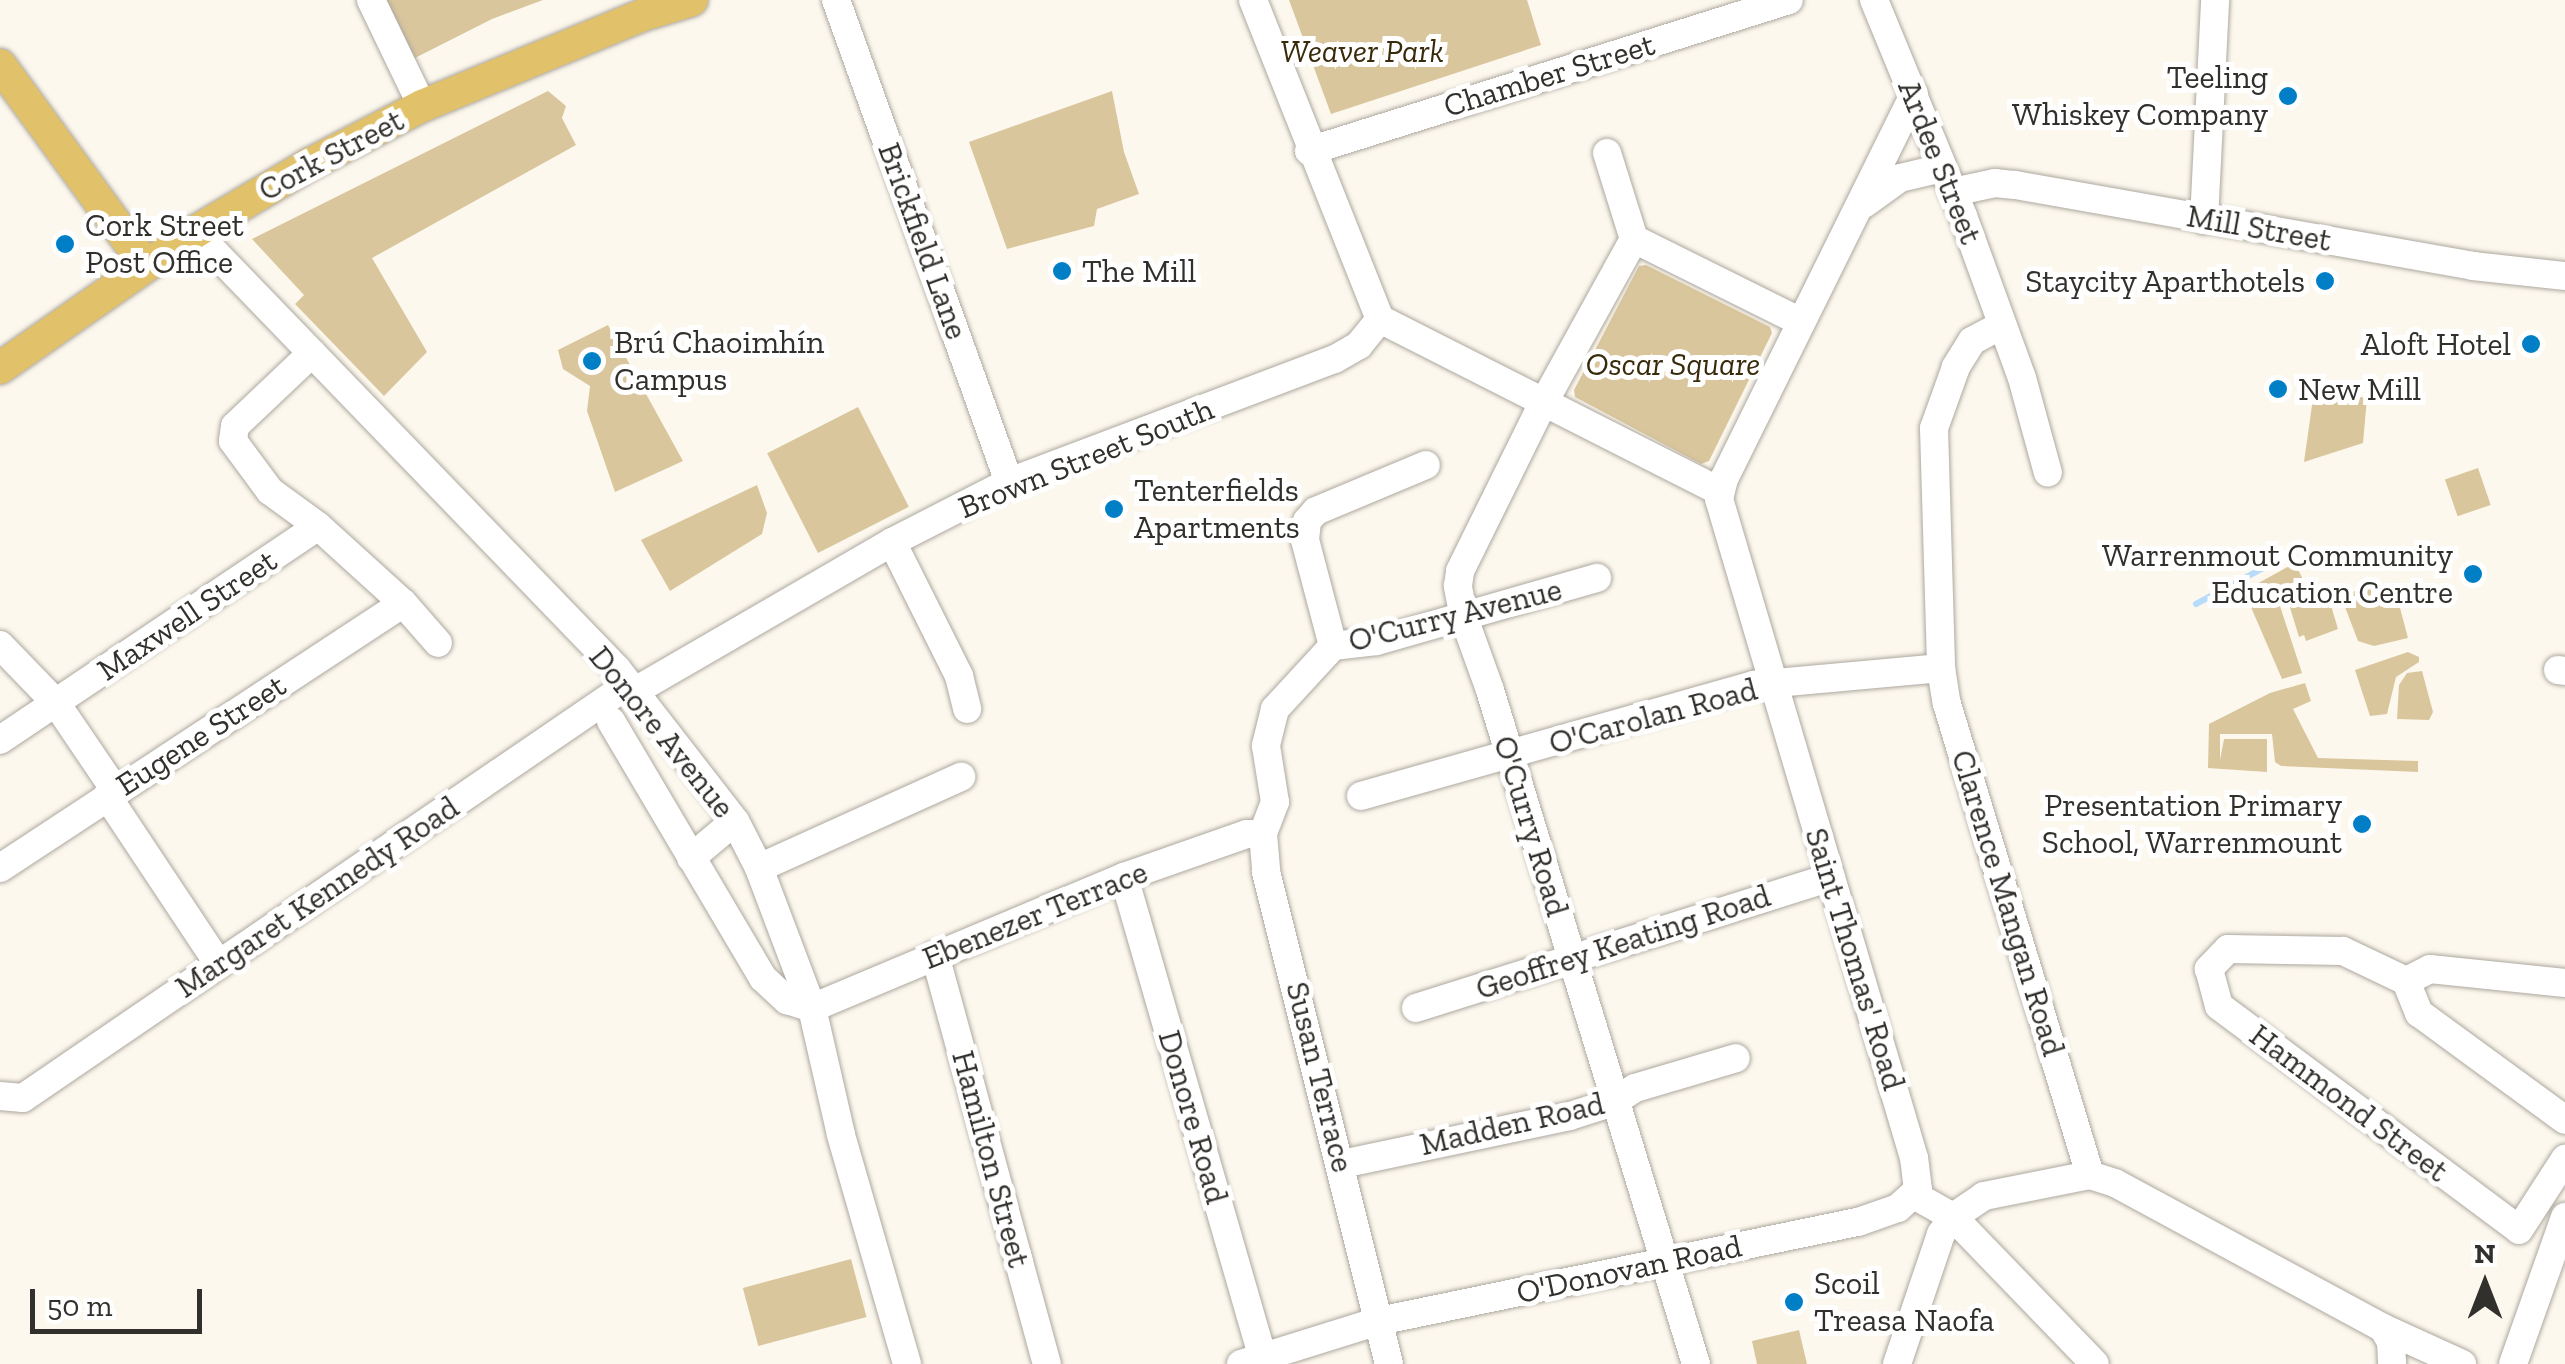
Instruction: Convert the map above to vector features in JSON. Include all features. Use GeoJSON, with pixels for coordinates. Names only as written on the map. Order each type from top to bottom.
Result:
{"type":"FeatureCollection","features":[{"type":"Feature","properties":{"kind":"main road","name":"Cork Street"},"geometry":{"type":"LineString","coordinates":[[0,368],[195,232],[310,164],[422,106],[643,16],[692,0]]}},
{"type":"Feature","properties":{"kind":"main road"},"geometry":{"type":"LineString","coordinates":[[0,65],[146,265]]}},
{"type":"Feature","properties":{"kind":"street"},"geometry":{"type":"LineString","coordinates":[[371,0],[422,106]]}},
{"type":"Feature","properties":{"kind":"street","name":"Brickfield Lane"},"geometry":{"type":"LineString","coordinates":[[836,0],[1009,482]]}},
{"type":"Feature","properties":{"kind":"street"},"geometry":{"type":"LineString","coordinates":[[1253,0],[1309,151],[1380,319],[1720,491],[1914,94]]}},
{"type":"Feature","properties":{"kind":"street","name":"Chamber Street"},"geometry":{"type":"LineString","coordinates":[[1309,151],[1789,0]]}},
{"type":"Feature","properties":{"kind":"street","name":"Ardee Street"},"geometry":{"type":"LineString","coordinates":[[1874,0],[1948,180],[2022,378],[2048,473]]}},
{"type":"Feature","properties":{"kind":"street"},"geometry":{"type":"LineString","coordinates":[[2204,220],[2215,0]]}},
{"type":"Feature","properties":{"kind":"street"},"geometry":{"type":"LineString","coordinates":[[1544,403],[1634,240],[1607,153]]}},
{"type":"Feature","properties":{"kind":"street"},"geometry":{"type":"LineString","coordinates":[[1850,226],[1877,192],[1900,178],[1948,180]]}},
{"type":"Feature","properties":{"kind":"street","name":"Mill Street"},"geometry":{"type":"LineString","coordinates":[[1948,180],[2015,185],[2473,266],[2565,276]]}},
{"type":"Feature","properties":{"kind":"street","name":"Donore Avenue"},"geometry":{"type":"LineString","coordinates":[[195,232],[632,687],[735,821],[759,868],[812,1008],[841,1135],[907,1364]]}},
{"type":"Feature","properties":{"kind":"street"},"geometry":{"type":"LineString","coordinates":[[1634,240],[1802,322]]}},
{"type":"Feature","properties":{"kind":"street","name":"Brown Street South"},"geometry":{"type":"LineString","coordinates":[[632,687],[892,542],[1009,482],[1335,359],[1359,345],[1380,319]]}},
{"type":"Feature","properties":{"kind":"street","name":"Clarence Mangan Road"},"geometry":{"type":"LineString","coordinates":[[2002,325],[1972,342],[1956,368],[1934,428],[1940,668],[1947,704],[2090,1175]]}},
{"type":"Feature","properties":{"kind":"street"},"geometry":{"type":"LineString","coordinates":[[312,353],[235,426],[233,441],[270,491],[318,526],[402,603],[438,643]]}},
{"type":"Feature","properties":{"kind":"street","name":"O'Curry Road"},"geometry":{"type":"LineString","coordinates":[[1544,403],[1460,571],[1458,598],[1696,1364]]}},
{"type":"Feature","properties":{"kind":"street","name":"O'Curry Avenue"},"geometry":{"type":"LineString","coordinates":[[1426,465],[1316,512],[1307,520],[1305,540],[1333,646],[1377,641],[1597,578]]}},
{"type":"Feature","properties":{"kind":"street","name":"Saint Thomas' Road"},"geometry":{"type":"LineString","coordinates":[[1720,491],[1720,510],[1914,1158],[1918,1190],[1914,1195]]}},
{"type":"Feature","properties":{"kind":"street","name":"Maxwell Street"},"geometry":{"type":"LineString","coordinates":[[0,740],[318,526]]}},
{"type":"Feature","properties":{"kind":"street"},"geometry":{"type":"LineString","coordinates":[[892,542],[958,676],[967,709]]}},
{"type":"Feature","properties":{"kind":"street","name":"Eugene Street"},"geometry":{"type":"LineString","coordinates":[[0,868],[402,603]]}},
{"type":"Feature","properties":{"kind":"street"},"geometry":{"type":"LineString","coordinates":[[0,645],[56,703],[218,964]]}},
{"type":"Feature","properties":{"kind":"street","name":"Susan Terrace"},"geometry":{"type":"LineString","coordinates":[[1333,646],[1274,709],[1266,746],[1275,802],[1263,834],[1266,872],[1390,1364]]}},
{"type":"Feature","properties":{"kind":"street"},"geometry":{"type":"LineString","coordinates":[[1772,684],[1940,668]]}},
{"type":"Feature","properties":{"kind":"street","name":"O'Carolan Road"},"geometry":{"type":"LineString","coordinates":[[1361,796],[1754,685],[1772,684]]}},
{"type":"Feature","properties":{"kind":"street","name":"Margaret Kennedy Road"},"geometry":{"type":"LineString","coordinates":[[0,1096],[24,1098],[632,687]]}},
{"type":"Feature","properties":{"kind":"street"},"geometry":{"type":"LineString","coordinates":[[611,721],[763,978],[787,1000],[812,1008]]}},
{"type":"Feature","properties":{"kind":"street"},"geometry":{"type":"LineString","coordinates":[[759,868],[961,777]]}},
{"type":"Feature","properties":{"kind":"street"},"geometry":{"type":"LineString","coordinates":[[692,858],[735,821]]}},
{"type":"Feature","properties":{"kind":"street","name":"Ebenezer Terrace"},"geometry":{"type":"LineString","coordinates":[[812,1008],[1124,878],[1247,834],[1263,834]]}},
{"type":"Feature","properties":{"kind":"street","name":"Geoffrey Keating Road"},"geometry":{"type":"LineString","coordinates":[[1416,1008],[1830,877]]}},
{"type":"Feature","properties":{"kind":"street","name":"Donore Road"},"geometry":{"type":"LineString","coordinates":[[1124,878],[1252,1360]]}},
{"type":"Feature","properties":{"kind":"street","name":"Hammond Street"},"geometry":{"type":"LineString","coordinates":[[2406,980],[2343,951],[2228,948],[2210,969],[2219,1006],[2519,1230],[2565,1158]]}},
{"type":"Feature","properties":{"kind":"street","name":"Hamilton Street"},"geometry":{"type":"LineString","coordinates":[[934,955],[1047,1364]]}},
{"type":"Feature","properties":{"kind":"street"},"geometry":{"type":"LineString","coordinates":[[2565,983],[2430,969],[2406,980],[2420,1013],[2565,1120]]}},
{"type":"Feature","properties":{"kind":"street","name":"Madden Road"},"geometry":{"type":"LineString","coordinates":[[1342,1164],[1570,1116],[1614,1102],[1636,1088],[1736,1058]]}},
{"type":"Feature","properties":{"kind":"street"},"geometry":{"type":"LineString","coordinates":[[1897,1364],[1941,1234],[1953,1217],[1984,1196],[2090,1175],[2115,1183],[2382,1328],[2462,1364]]}},
{"type":"Feature","properties":{"kind":"street"},"geometry":{"type":"LineString","coordinates":[[1914,1195],[1953,1217],[2095,1364]]}},
{"type":"Feature","properties":{"kind":"street","name":"O'Donovan Road"},"geometry":{"type":"LineString","coordinates":[[1252,1360],[1379,1321],[1879,1216],[1914,1195]]}},
{"type":"Feature","properties":{"kind":"street"},"geometry":{"type":"LineString","coordinates":[[2513,1364],[2565,1217]]}},
{"type":"Feature","properties":{"kind":"street"},"geometry":{"type":"LineString","coordinates":[[2382,1328],[2391,1342],[2392,1364]]}},
{"type":"Feature","properties":{"kind":"green space"},"geometry":{"type":"Polygon","coordinates":[[[381,0],[543,0],[492,19],[409,61],[381,0]]]}},
{"type":"Feature","properties":{"kind":"green space","name":"Weaver Park"},"geometry":{"type":"Polygon","coordinates":[[[1289,0],[1527,0],[1541,45],[1331,114],[1289,0]]]}},
{"type":"Feature","properties":{"kind":"green space"},"geometry":{"type":"Polygon","coordinates":[[[548,91],[566,106],[562,118],[576,145],[372,258],[427,352],[384,396],[295,304],[304,295],[252,239],[548,91]]]}},
{"type":"Feature","properties":{"kind":"green space"},"geometry":{"type":"Polygon","coordinates":[[[1112,91],[1124,152],[1139,194],[1097,209],[1094,226],[1007,249],[969,142],[1112,91]]]}},
{"type":"Feature","properties":{"kind":"green space","name":"Oscar Square"},"geometry":{"type":"Polygon","coordinates":[[[1646,265],[1770,327],[1772,333],[1709,461],[1701,464],[1575,397],[1574,390],[1639,266],[1646,265]]]}},
{"type":"Feature","properties":{"kind":"green space"},"geometry":{"type":"Polygon","coordinates":[[[608,325],[683,461],[615,492],[587,411],[590,386],[563,369],[558,350],[608,325]]]}},
{"type":"Feature","properties":{"kind":"green space"},"geometry":{"type":"Polygon","coordinates":[[[2314,391],[2367,398],[2363,443],[2304,462],[2314,391]]]}},
{"type":"Feature","properties":{"kind":"green space"},"geometry":{"type":"Polygon","coordinates":[[[858,407],[909,507],[818,553],[767,453],[858,407]]]}},
{"type":"Feature","properties":{"kind":"green space"},"geometry":{"type":"Polygon","coordinates":[[[2478,468],[2491,505],[2458,516],[2445,479],[2478,468]]]}},
{"type":"Feature","properties":{"kind":"green space"},"geometry":{"type":"Polygon","coordinates":[[[757,485],[767,513],[762,534],[670,591],[641,540],[757,485]]]}},
{"type":"Feature","properties":{"kind":"green space"},"geometry":{"type":"Polygon","coordinates":[[[2295,563],[2306,586],[2278,600],[2302,673],[2282,679],[2244,591],[2295,563]]]}},
{"type":"Feature","properties":{"kind":"green space"},"geometry":{"type":"Polygon","coordinates":[[[2382,584],[2396,593],[2408,638],[2374,646],[2358,641],[2345,607],[2348,593],[2382,584]]]}},
{"type":"Feature","properties":{"kind":"green space"},"geometry":{"type":"Polygon","coordinates":[[[2312,591],[2327,592],[2338,629],[2306,641],[2304,635],[2299,637],[2288,601],[2312,591]]]}},
{"type":"Feature","properties":{"kind":"green space"},"geometry":{"type":"Polygon","coordinates":[[[2408,652],[2419,657],[2419,662],[2396,677],[2387,714],[2370,716],[2355,670],[2408,652]]]}},
{"type":"Feature","properties":{"kind":"green space"},"geometry":{"type":"Polygon","coordinates":[[[2422,671],[2433,712],[2429,720],[2397,719],[2399,685],[2407,673],[2422,671]]]}},
{"type":"Feature","properties":{"kind":"green space"},"geometry":{"type":"Polygon","coordinates":[[[2305,683],[2311,701],[2293,709],[2318,758],[2418,761],[2418,772],[2281,766],[2275,762],[2272,734],[2220,734],[2220,760],[2224,739],[2267,739],[2267,772],[2208,768],[2209,724],[2270,693],[2305,683]]]}},
{"type":"Feature","properties":{"kind":"green space"},"geometry":{"type":"Polygon","coordinates":[[[851,1259],[867,1317],[758,1346],[743,1288],[851,1259]]]}},
{"type":"Feature","properties":{"kind":"green space"},"geometry":{"type":"Polygon","coordinates":[[[1799,1330],[1807,1364],[1757,1364],[1752,1341],[1799,1330]]]}},
{"type":"Feature","properties":{"kind":"waterway"},"geometry":{"type":"LineString","coordinates":[[2196,604],[2263,568]]}},
{"type":"Feature","properties":{"kind":"place","name":"Teeling Whiskey Company"},"geometry":{"type":"Point","coordinates":[2288,96]}},
{"type":"Feature","properties":{"kind":"place","name":"Cork Street Post Office"},"geometry":{"type":"Point","coordinates":[65,244]}},
{"type":"Feature","properties":{"kind":"place","name":"The Mill"},"geometry":{"type":"Point","coordinates":[1062,271]}},
{"type":"Feature","properties":{"kind":"place","name":"Staycity Aparthotels"},"geometry":{"type":"Point","coordinates":[2325,281]}},
{"type":"Feature","properties":{"kind":"place","name":"Aloft Hotel"},"geometry":{"type":"Point","coordinates":[2531,344]}},
{"type":"Feature","properties":{"kind":"place","name":"Brú Chaoimhín Campus"},"geometry":{"type":"Point","coordinates":[592,361]}},
{"type":"Feature","properties":{"kind":"place","name":"New Mill"},"geometry":{"type":"Point","coordinates":[2278,389]}},
{"type":"Feature","properties":{"kind":"place","name":"Tenterfields Apartments"},"geometry":{"type":"Point","coordinates":[1114,509]}},
{"type":"Feature","properties":{"kind":"place","name":"Warrenmout Community Education Centre"},"geometry":{"type":"Point","coordinates":[2473,574]}},
{"type":"Feature","properties":{"kind":"place","name":"Presentation Primary School, Warrenmount"},"geometry":{"type":"Point","coordinates":[2362,824]}},
{"type":"Feature","properties":{"kind":"place","name":"Scoil Treasa Naofa"},"geometry":{"type":"Point","coordinates":[1794,1302]}}]}
